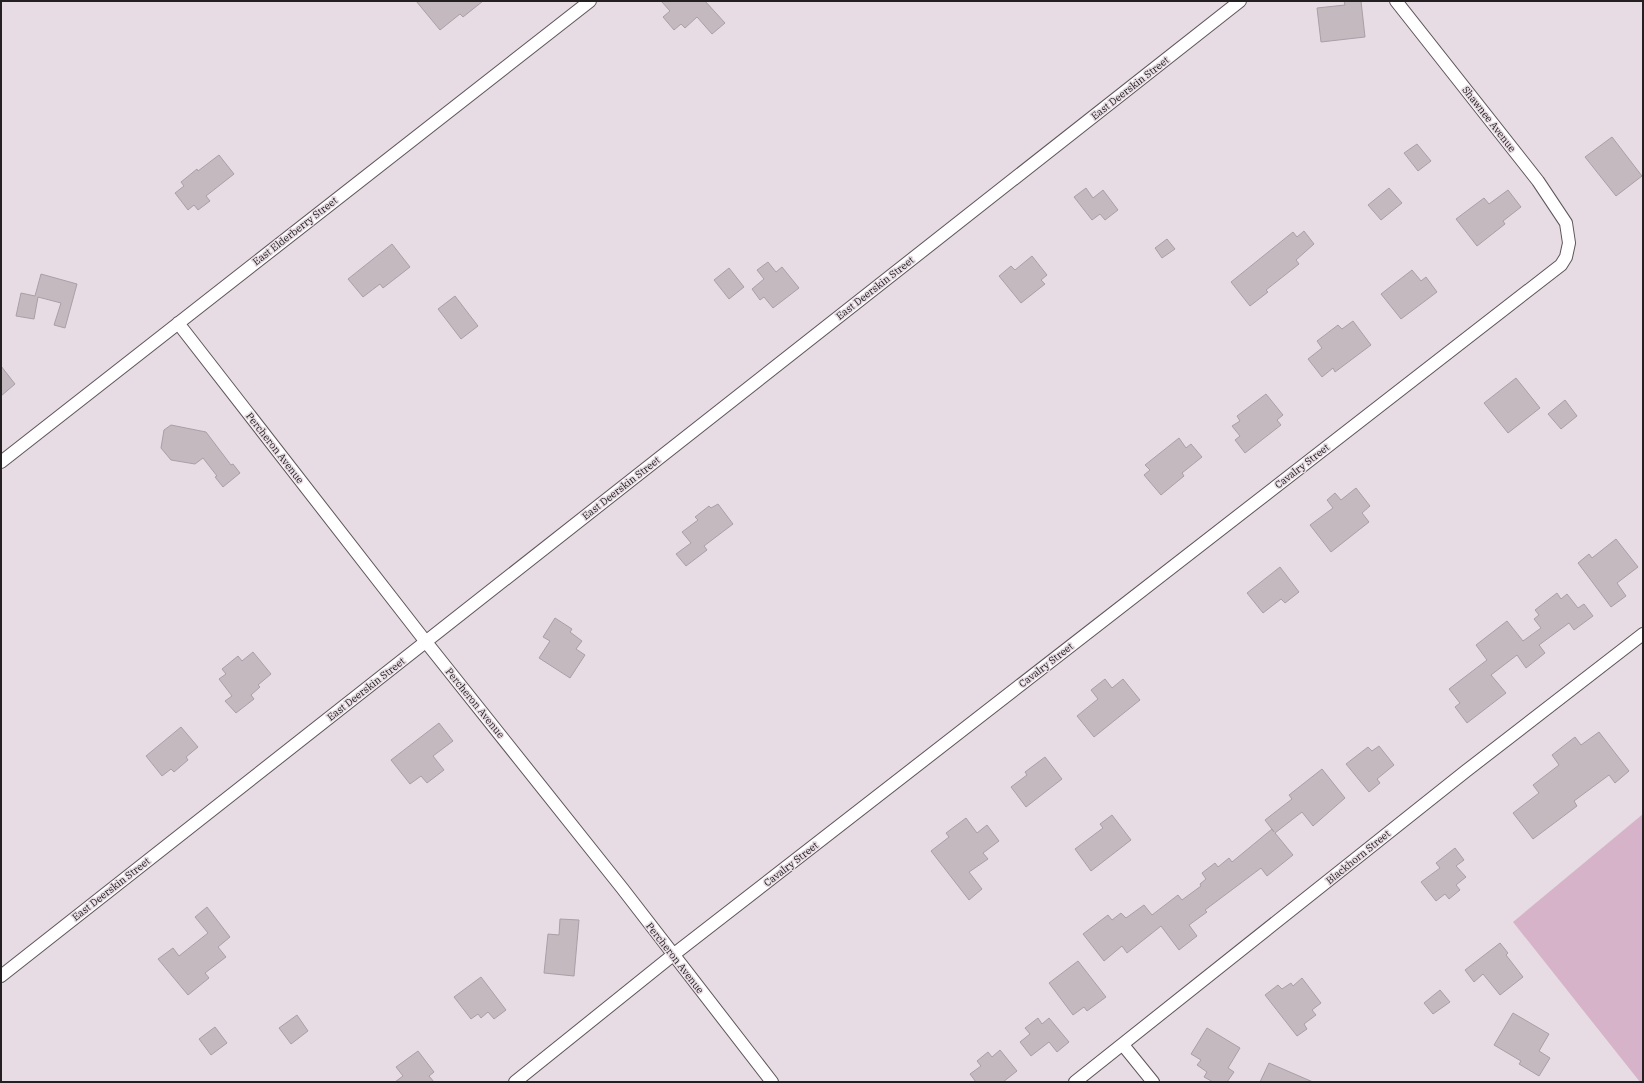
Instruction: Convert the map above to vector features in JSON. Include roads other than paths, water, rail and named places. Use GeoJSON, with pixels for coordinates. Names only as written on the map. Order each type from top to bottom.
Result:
{"type":"FeatureCollection","features":[{"type":"Feature","properties":{"kind":"street","name":"East Elderberry Street"},"geometry":{"type":"LineString","coordinates":[[1,462],[590,1]]}},
{"type":"Feature","properties":{"kind":"street","name":"East Deerskin Street"},"geometry":{"type":"LineString","coordinates":[[1,976],[1240,1]]}},
{"type":"Feature","properties":{"kind":"street","name":"Shawnee Avenue"},"geometry":{"type":"LineString","coordinates":[[1396,1],[1538,181],[1566,223],[1569,243]]}},
{"type":"Feature","properties":{"kind":"street","name":"Cavalry Street"},"geometry":{"type":"LineString","coordinates":[[515,1082],[673,955],[1561,266],[1566,257],[1569,243]]}},
{"type":"Feature","properties":{"kind":"street","name":"Percheron Avenue"},"geometry":{"type":"LineString","coordinates":[[178,323],[426,642],[618,882],[772,1082]]}},
{"type":"Feature","properties":{"kind":"street","name":"Blackhorn Street"},"geometry":{"type":"LineString","coordinates":[[1075,1082],[1466,772],[1643,634]]}},
{"type":"Feature","properties":{"kind":"street"},"geometry":{"type":"LineString","coordinates":[[1123,1045],[1153,1082]]}}]}
